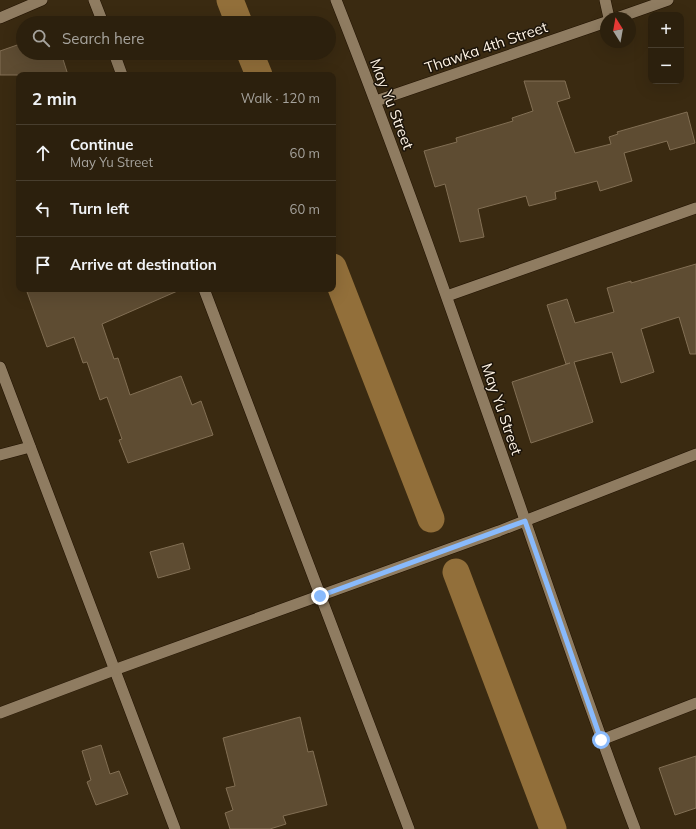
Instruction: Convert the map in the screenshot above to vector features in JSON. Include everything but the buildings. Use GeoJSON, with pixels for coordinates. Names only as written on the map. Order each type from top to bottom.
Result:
{"type":"FeatureCollection","features":[{"type":"Feature","properties":{"kind":"street"},"geometry":{"type":"LineString","coordinates":[[0,18],[42,0]]}},
{"type":"Feature","properties":{"kind":"street"},"geometry":{"type":"LineString","coordinates":[[94,0],[100,16]]}},
{"type":"Feature","properties":{"kind":"street","name":"May Yu Street"},"geometry":{"type":"LineString","coordinates":[[336,0],[376,101],[447,296],[601,740],[635,829]]}},
{"type":"Feature","properties":{"kind":"street"},"geometry":{"type":"LineString","coordinates":[[605,0],[608,12]]}},
{"type":"Feature","properties":{"kind":"street"},"geometry":{"type":"LineString","coordinates":[[634,12],[668,0]]}},
{"type":"Feature","properties":{"kind":"street","name":"Thawka 4th Street"},"geometry":{"type":"LineString","coordinates":[[376,101],[600,24]]}},
{"type":"Feature","properties":{"kind":"street"},"geometry":{"type":"LineString","coordinates":[[117,60],[121,72]]}},
{"type":"Feature","properties":{"kind":"street"},"geometry":{"type":"LineString","coordinates":[[447,296],[696,208]]}},
{"type":"Feature","properties":{"kind":"street"},"geometry":{"type":"LineString","coordinates":[[205,292],[409,829]]}},
{"type":"Feature","properties":{"kind":"street"},"geometry":{"type":"LineString","coordinates":[[0,367],[175,829]]}},
{"type":"Feature","properties":{"kind":"street"},"geometry":{"type":"LineString","coordinates":[[0,455],[30,446]]}},
{"type":"Feature","properties":{"kind":"street"},"geometry":{"type":"LineString","coordinates":[[0,713],[114,670],[525,521],[696,454]]}},
{"type":"Feature","properties":{"kind":"street"},"geometry":{"type":"LineString","coordinates":[[601,740],[696,703]]}},
{"type":"Feature","properties":{"kind":"waterway"},"geometry":{"type":"LineString","coordinates":[[230,0],[236,16]]}},
{"type":"Feature","properties":{"kind":"waterway"},"geometry":{"type":"LineString","coordinates":[[253,60],[258,72]]}},
{"type":"Feature","properties":{"kind":"waterway"},"geometry":{"type":"LineString","coordinates":[[336,275],[431,519]]}},
{"type":"Feature","properties":{"kind":"waterway"},"geometry":{"type":"LineString","coordinates":[[456,572],[553,829]]}},
{"type":"Feature","properties":{"kind":"route"},"geometry":{"type":"LineString","coordinates":[[320,596],[525,521],[601,740]]}}]}
